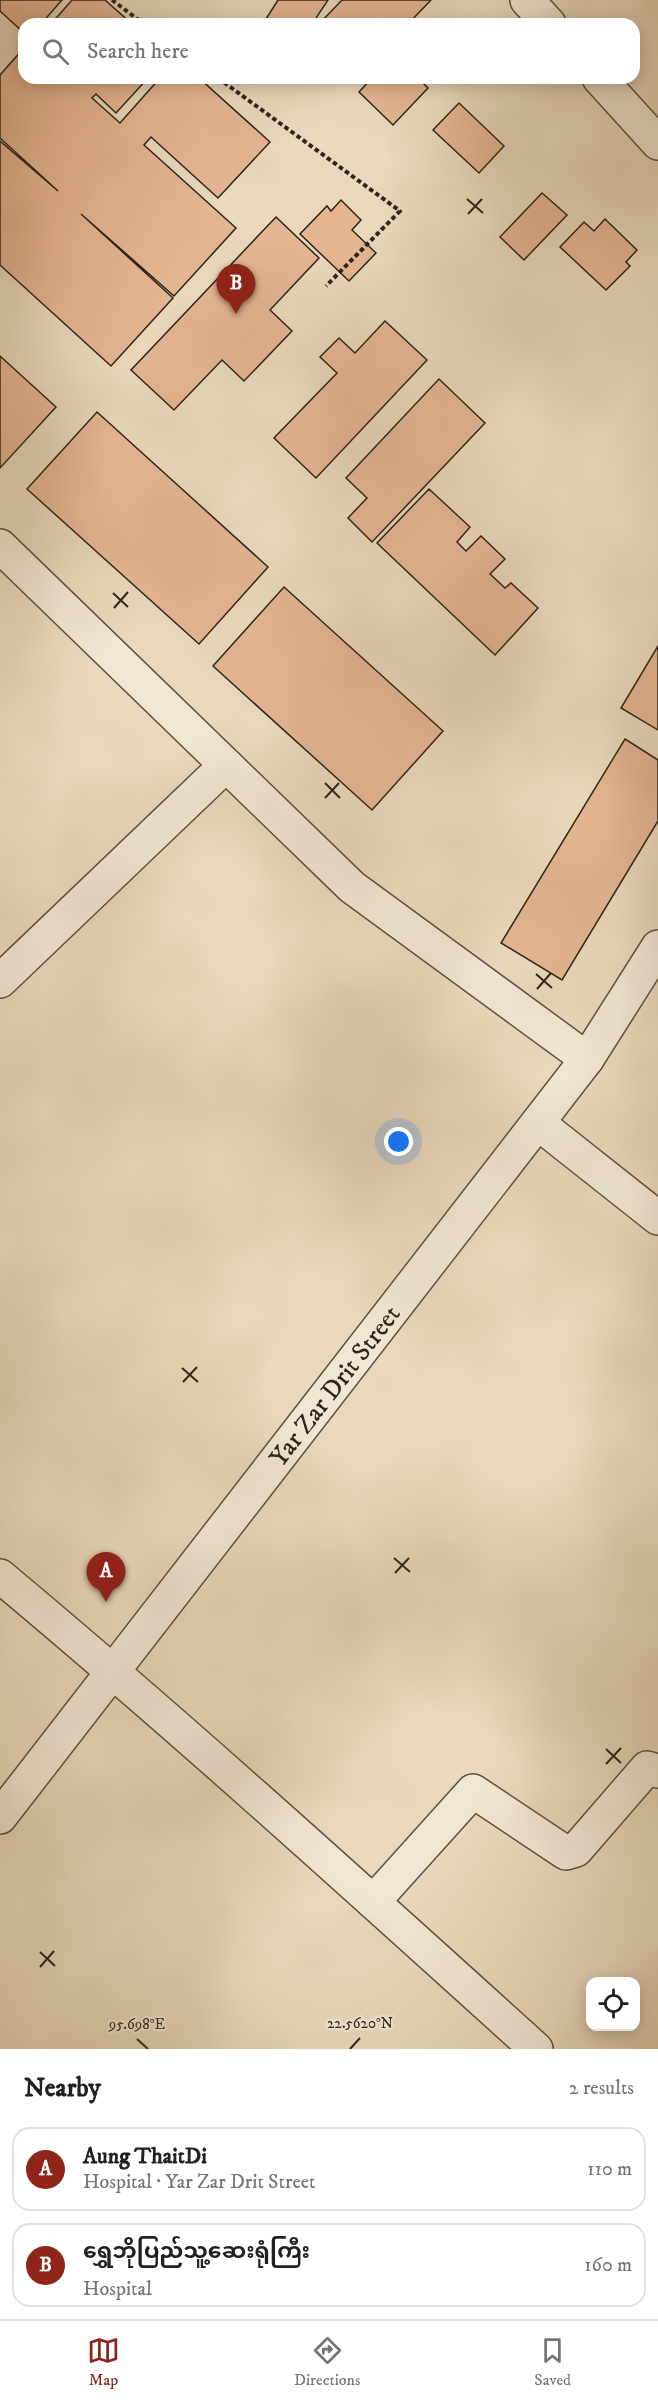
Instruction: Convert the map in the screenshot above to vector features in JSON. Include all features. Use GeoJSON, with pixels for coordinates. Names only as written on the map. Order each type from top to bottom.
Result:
{"type":"FeatureCollection","features":[{"type":"Feature","properties":{"kind":"street"},"geometry":{"type":"LineString","coordinates":[[527,0],[544,18]]}},
{"type":"Feature","properties":{"kind":"street"},"geometry":{"type":"LineString","coordinates":[[604,84],[658,143]]}},
{"type":"Feature","properties":{"kind":"street"},"geometry":{"type":"LineString","coordinates":[[0,546],[352,887],[587,1059]]}},
{"type":"Feature","properties":{"kind":"street"},"geometry":{"type":"LineString","coordinates":[[0,981],[226,765]]}},
{"type":"Feature","properties":{"kind":"street","name":"Yar Zar Drit Street"},"geometry":{"type":"LineString","coordinates":[[0,1817],[587,1059],[658,947]]}},
{"type":"Feature","properties":{"kind":"street"},"geometry":{"type":"LineString","coordinates":[[538,1123],[658,1218]]}},
{"type":"Feature","properties":{"kind":"street"},"geometry":{"type":"LineString","coordinates":[[0,1576],[113,1670],[536,2049]]}},
{"type":"Feature","properties":{"kind":"street"},"geometry":{"type":"LineString","coordinates":[[374,1902],[473,1791],[566,1853],[576,1850],[647,1768],[658,1771]]}},
{"type":"Feature","properties":{"kind":"path"},"geometry":{"type":"LineString","coordinates":[[112,0],[136,18]]}},
{"type":"Feature","properties":{"kind":"path"},"geometry":{"type":"LineString","coordinates":[[226,84],[400,211],[326,286]]}},
{"type":"Feature","properties":{"kind":"building"},"geometry":{"type":"Polygon","coordinates":[[[0,0],[62,0],[46,18],[18,18],[18,28],[0,11],[0,0]]]}},
{"type":"Feature","properties":{"kind":"building"},"geometry":{"type":"Polygon","coordinates":[[[72,0],[105,0],[125,18],[56,18],[72,0]]]}},
{"type":"Feature","properties":{"kind":"building"},"geometry":{"type":"Polygon","coordinates":[[[278,0],[328,0],[316,18],[267,18],[278,0]]]}},
{"type":"Feature","properties":{"kind":"building"},"geometry":{"type":"Polygon","coordinates":[[[342,0],[431,0],[414,18],[325,18],[342,0]]]}},
{"type":"Feature","properties":{"kind":"building"},"geometry":{"type":"Polygon","coordinates":[[[18,55],[18,84],[143,84],[116,113],[96,94],[92,98],[120,123],[155,84],[206,84],[270,142],[218,198],[151,137],[144,145],[236,228],[174,296],[81,214],[173,298],[111,366],[0,265],[0,141],[58,191],[0,138],[0,75],[18,55]]]}},
{"type":"Feature","properties":{"kind":"building"},"geometry":{"type":"Polygon","coordinates":[[[366,84],[424,84],[428,88],[393,125],[359,92],[366,84]]]}},
{"type":"Feature","properties":{"kind":"building"},"geometry":{"type":"Polygon","coordinates":[[[459,103],[504,146],[479,173],[433,130],[459,103]]]}},
{"type":"Feature","properties":{"kind":"building"},"geometry":{"type":"Polygon","coordinates":[[[542,193],[567,215],[524,260],[500,237],[542,193]]]}},
{"type":"Feature","properties":{"kind":"building"},"geometry":{"type":"Polygon","coordinates":[[[341,200],[361,220],[352,230],[376,253],[349,281],[300,234],[327,206],[331,211],[341,200]]]}},
{"type":"Feature","properties":{"kind":"building"},"geometry":{"type":"Polygon","coordinates":[[[276,217],[319,258],[270,310],[292,331],[244,381],[222,360],[174,410],[131,370],[276,217]]]}},
{"type":"Feature","properties":{"kind":"building"},"geometry":{"type":"Polygon","coordinates":[[[605,219],[637,250],[626,262],[630,266],[606,290],[560,247],[584,222],[594,231],[605,219]]]}},
{"type":"Feature","properties":{"kind":"building"},"geometry":{"type":"Polygon","coordinates":[[[385,321],[427,360],[316,478],[274,438],[337,373],[320,357],[339,338],[355,353],[385,321]]]}},
{"type":"Feature","properties":{"kind":"building"},"geometry":{"type":"Polygon","coordinates":[[[0,356],[56,407],[0,468],[0,356]]]}},
{"type":"Feature","properties":{"kind":"building"},"geometry":{"type":"Polygon","coordinates":[[[439,379],[485,423],[372,542],[348,518],[367,498],[346,478],[439,379]]]}},
{"type":"Feature","properties":{"kind":"building"},"geometry":{"type":"Polygon","coordinates":[[[97,412],[268,567],[199,644],[27,489],[97,412]]]}},
{"type":"Feature","properties":{"kind":"building"},"geometry":{"type":"Polygon","coordinates":[[[429,489],[470,527],[457,542],[466,551],[481,536],[505,559],[490,574],[505,588],[511,583],[538,608],[495,655],[377,543],[429,489]]]}},
{"type":"Feature","properties":{"kind":"building"},"geometry":{"type":"Polygon","coordinates":[[[284,587],[443,731],[372,810],[213,666],[284,587]]]}},
{"type":"Feature","properties":{"kind":"building"},"geometry":{"type":"Polygon","coordinates":[[[658,646],[658,730],[621,708],[658,646]]]}},
{"type":"Feature","properties":{"kind":"building"},"geometry":{"type":"Polygon","coordinates":[[[625,739],[658,760],[658,821],[562,980],[501,943],[625,739]]]}},
{"type":"Feature","properties":{"kind":"place","name":"ရွှေဘိုပြည်သူ့ဆေးရုံကြီး"},"geometry":{"type":"Point","coordinates":[236,314]}},
{"type":"Feature","properties":{"kind":"place","name":"Aung ThaitDi"},"geometry":{"type":"Point","coordinates":[106,1602]}}]}
